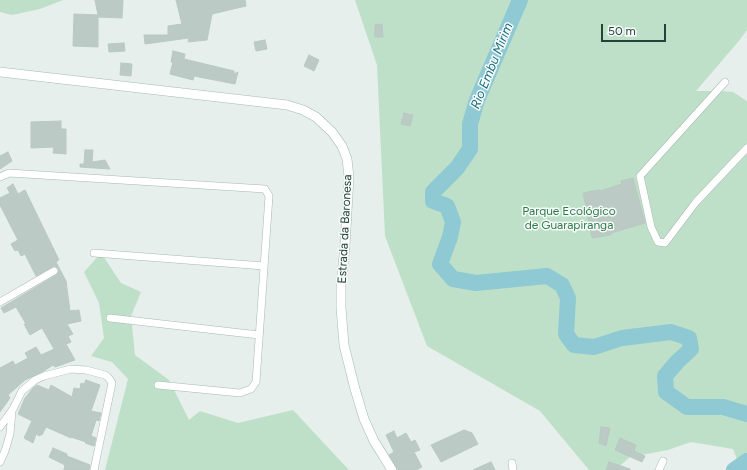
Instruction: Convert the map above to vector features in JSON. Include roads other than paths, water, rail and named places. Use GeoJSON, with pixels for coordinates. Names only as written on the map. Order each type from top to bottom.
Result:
{"type":"FeatureCollection","features":[{"type":"Feature","properties":{"kind":"main road","name":"Estrada da Baronesa"},"geometry":{"type":"LineString","coordinates":[[0,72],[287,105],[303,110],[316,117],[332,132],[342,146],[347,159],[349,177],[341,284],[344,345],[364,419],[374,441],[392,470]]}},
{"type":"Feature","properties":{"kind":"street"},"geometry":{"type":"LineString","coordinates":[[725,82],[640,176],[651,227],[658,242],[665,243],[696,202],[747,148]]}},
{"type":"Feature","properties":{"kind":"street"},"geometry":{"type":"LineString","coordinates":[[0,178],[9,173],[265,189],[269,196],[256,382],[251,389],[240,393],[158,385]]}},
{"type":"Feature","properties":{"kind":"street"},"geometry":{"type":"LineString","coordinates":[[94,253],[264,266]]}},
{"type":"Feature","properties":{"kind":"street"},"geometry":{"type":"LineString","coordinates":[[0,302],[54,270]]}},
{"type":"Feature","properties":{"kind":"street"},"geometry":{"type":"LineString","coordinates":[[110,318],[259,335]]}},
{"type":"Feature","properties":{"kind":"street"},"geometry":{"type":"LineString","coordinates":[[0,427],[22,391],[28,385],[44,376],[71,369],[86,370],[108,377],[112,383],[94,470]]}},
{"type":"Feature","properties":{"kind":"street"},"geometry":{"type":"LineString","coordinates":[[0,462],[10,434],[12,409]]}},
{"type":"Feature","properties":{"kind":"street"},"geometry":{"type":"LineString","coordinates":[[659,470],[663,461]]}},
{"type":"Feature","properties":{"kind":"waterway","name":"Rio Embu Mirim"},"geometry":{"type":"LineString","coordinates":[[520,0],[477,100],[470,124],[470,149],[457,168],[433,192],[433,201],[447,206],[453,222],[450,237],[440,264],[453,279],[476,283],[547,276],[562,285],[568,298],[566,334],[574,345],[594,347],[622,338],[671,332],[689,338],[691,349],[665,376],[666,392],[687,407],[723,407],[747,414]]}},
{"type":"Feature","properties":{"kind":"waterway","name":"Rio Embu Mirim"},"geometry":{"type":"LineString","coordinates":[[734,470],[747,461]]}},
{"type":"Feature","properties":{"kind":"park label","name":"Parque Ecológico de Guarapiranga"},"geometry":{"type":"Point","coordinates":[569,218]}}]}
